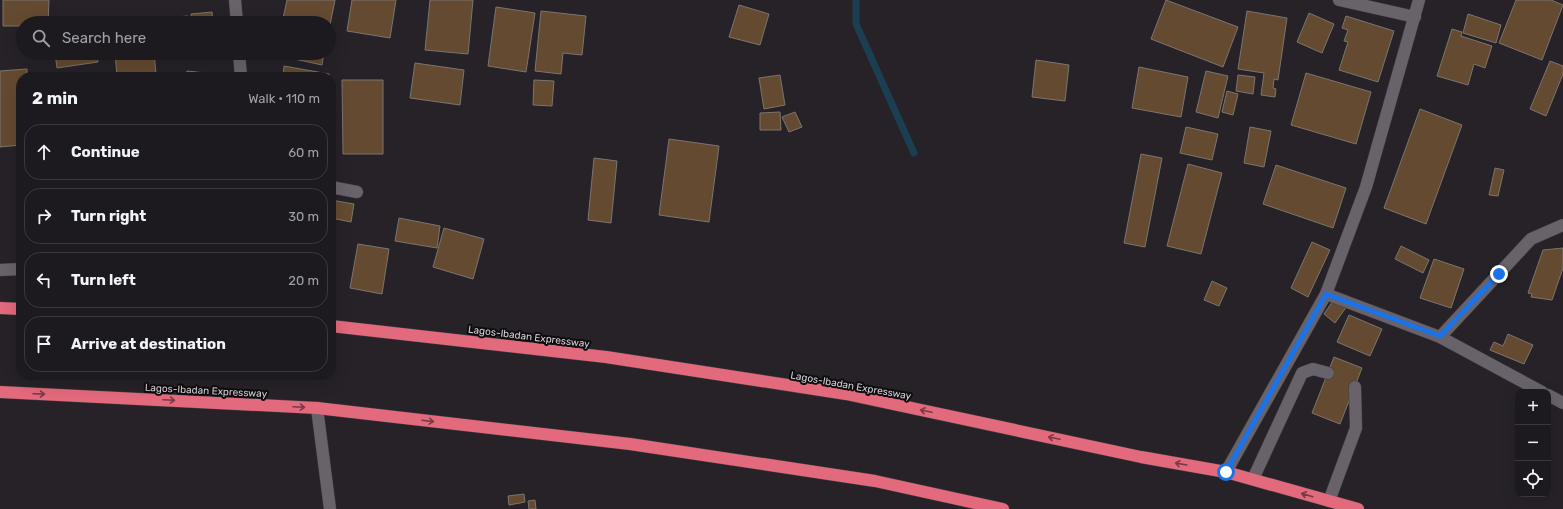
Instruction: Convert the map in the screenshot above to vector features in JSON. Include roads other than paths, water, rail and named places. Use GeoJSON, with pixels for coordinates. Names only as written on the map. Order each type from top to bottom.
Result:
{"type":"FeatureCollection","features":[{"type":"Feature","properties":{"kind":"highway"},"geometry":{"type":"LineString","coordinates":[[0,308],[16,309]]}},
{"type":"Feature","properties":{"kind":"highway","name":"Lagos-Ibadan Expressway"},"geometry":{"type":"LineString","coordinates":[[336,327],[606,357],[846,394],[1141,457],[1226,472],[1358,509]]}},
{"type":"Feature","properties":{"kind":"highway","name":"Lagos-Ibadan Expressway"},"geometry":{"type":"LineString","coordinates":[[0,392],[317,408],[630,444],[875,481],[1003,509]]}},
{"type":"Feature","properties":{"kind":"street"},"geometry":{"type":"LineString","coordinates":[[235,0],[236,16]]}},
{"type":"Feature","properties":{"kind":"street"},"geometry":{"type":"LineString","coordinates":[[1339,0],[1414,17]]}},
{"type":"Feature","properties":{"kind":"street"},"geometry":{"type":"LineString","coordinates":[[1226,472],[1326,294],[1366,187],[1418,0]]}},
{"type":"Feature","properties":{"kind":"street"},"geometry":{"type":"LineString","coordinates":[[240,60],[241,72]]}},
{"type":"Feature","properties":{"kind":"street"},"geometry":{"type":"LineString","coordinates":[[336,188],[357,192]]}},
{"type":"Feature","properties":{"kind":"street"},"geometry":{"type":"LineString","coordinates":[[1440,336],[1531,239],[1563,225]]}},
{"type":"Feature","properties":{"kind":"street"},"geometry":{"type":"LineString","coordinates":[[0,270],[16,269]]}},
{"type":"Feature","properties":{"kind":"street"},"geometry":{"type":"LineString","coordinates":[[1326,294],[1440,336],[1537,389]]}},
{"type":"Feature","properties":{"kind":"street"},"geometry":{"type":"LineString","coordinates":[[1253,479],[1302,373],[1313,369],[1328,373]]}},
{"type":"Feature","properties":{"kind":"street"},"geometry":{"type":"LineString","coordinates":[[1329,501],[1356,428],[1355,387]]}},
{"type":"Feature","properties":{"kind":"street"},"geometry":{"type":"LineString","coordinates":[[1551,397],[1563,403]]}},
{"type":"Feature","properties":{"kind":"street"},"geometry":{"type":"LineString","coordinates":[[317,408],[330,509]]}},
{"type":"Feature","properties":{"kind":"waterway"},"geometry":{"type":"LineString","coordinates":[[856,0],[856,24],[914,153]]}}]}
